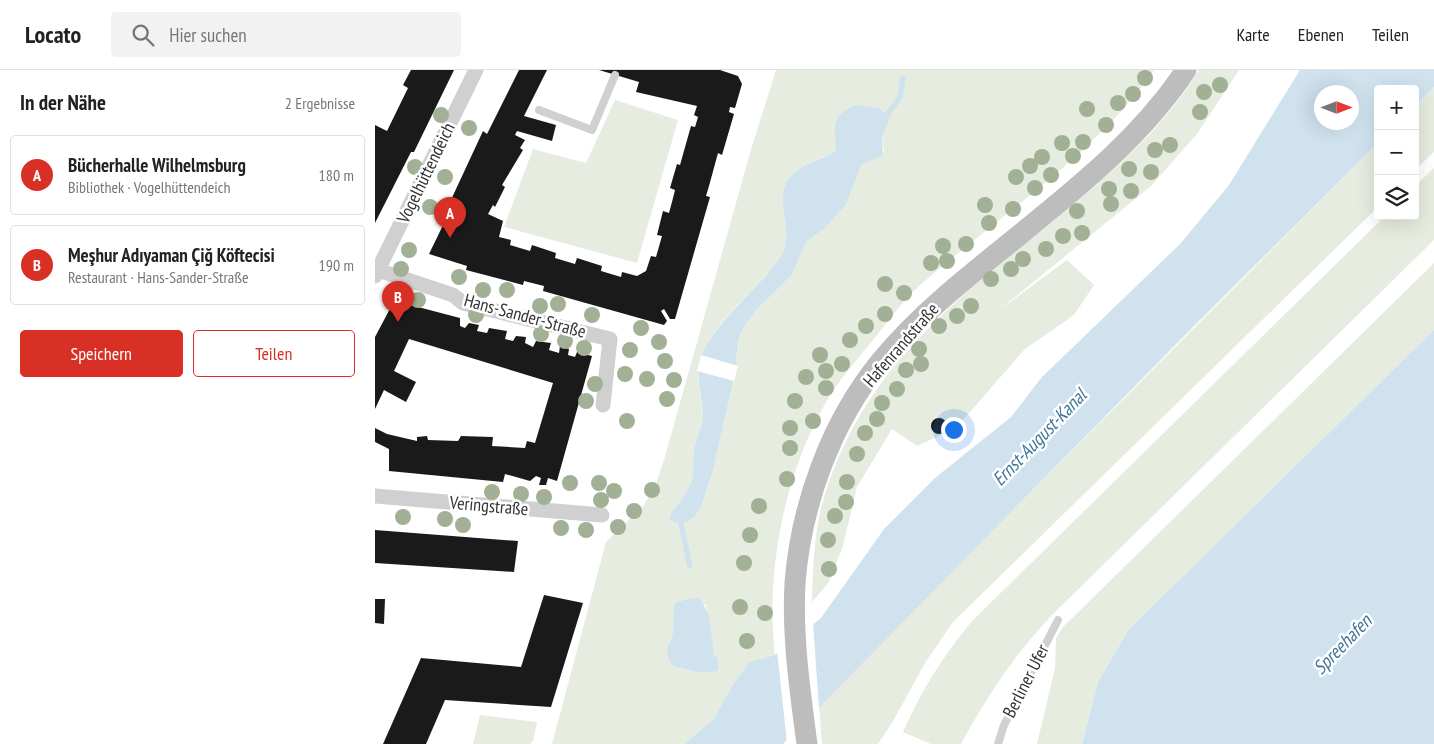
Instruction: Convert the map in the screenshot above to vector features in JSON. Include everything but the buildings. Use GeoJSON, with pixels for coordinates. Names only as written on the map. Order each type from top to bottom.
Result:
{"type":"FeatureCollection","features":[{"type":"Feature","properties":{"kind":"main road","name":"Hafenrandstraße"},"geometry":{"type":"LineString","coordinates":[[806,736],[795,619],[798,562],[817,477],[827,452],[849,410],[880,362],[941,299],[1114,155],[1149,120],[1186,70]]}},
{"type":"Feature","properties":{"kind":"street","name":"Vogelhüttendeich"},"geometry":{"type":"LineString","coordinates":[[377,273],[476,70]]}},
{"type":"Feature","properties":{"kind":"street","name":"Hans-Sander-Straße"},"geometry":{"type":"LineString","coordinates":[[377,273],[453,295],[463,303],[610,339],[603,405]]}},
{"type":"Feature","properties":{"kind":"street","name":"Veringstraße"},"geometry":{"type":"LineString","coordinates":[[375,496],[603,515]]}},
{"type":"Feature","properties":{"kind":"lane"},"geometry":{"type":"LineString","coordinates":[[539,110],[592,130],[615,75]]}},
{"type":"Feature","properties":{"kind":"lane","name":"Berliner Ufer"},"geometry":{"type":"LineString","coordinates":[[998,744],[1004,725],[1058,620]]}},
{"type":"Feature","properties":{"kind":"shaded area"},"geometry":{"type":"Polygon","coordinates":[[[776,70],[1154,70],[1103,131],[1074,158],[913,291],[852,365],[829,397],[801,456],[782,522],[773,590],[775,655],[749,662],[732,686],[713,720],[684,744],[552,744],[606,542],[644,505],[656,484],[750,153],[776,70]],[[890,119],[836,143],[836,150],[796,171],[788,180],[784,190],[783,201],[787,235],[781,256],[722,322],[704,350],[699,364],[698,377],[703,417],[694,449],[692,479],[687,491],[670,515],[702,504],[712,474],[735,374],[738,340],[742,330],[756,310],[792,275],[806,242],[825,228],[846,205],[861,164],[876,158],[884,152],[882,137],[890,119]],[[683,600],[675,602],[674,605],[673,631],[667,655],[672,665],[701,672],[718,671],[718,658],[714,655],[706,605],[683,600]]]}},
{"type":"Feature","properties":{"kind":"shaded area"},"geometry":{"type":"Polygon","coordinates":[[[1199,70],[1239,70],[1197,134],[1151,186],[998,311],[1067,260],[1094,285],[1074,315],[1025,349],[956,428],[917,446],[892,429],[857,487],[843,546],[829,582],[812,602],[816,534],[825,494],[843,448],[866,407],[892,369],[921,336],[954,304],[1119,165],[1170,111],[1199,70]]]}},
{"type":"Feature","properties":{"kind":"shaded area"},"geometry":{"type":"Polygon","coordinates":[[[1434,87],[1434,152],[1419,166],[1419,130],[1419,102],[1434,87]]]}},
{"type":"Feature","properties":{"kind":"shaded area"},"geometry":{"type":"Polygon","coordinates":[[[615,100],[678,120],[637,263],[504,227],[533,149],[586,163],[615,100]]]}},
{"type":"Feature","properties":{"kind":"shaded area"},"geometry":{"type":"Polygon","coordinates":[[[1374,147],[1374,211],[953,622],[925,663],[892,723],[878,744],[822,744],[819,705],[1374,147]]]}},
{"type":"Feature","properties":{"kind":"shaded area"},"geometry":{"type":"Polygon","coordinates":[[[1434,168],[1434,240],[1053,614],[1026,645],[1003,676],[961,744],[931,744],[903,732],[933,674],[972,621],[1381,220],[1419,220],[1419,182],[1434,168]]]}},
{"type":"Feature","properties":{"kind":"shaded area"},"geometry":{"type":"Polygon","coordinates":[[[1434,263],[1434,330],[1129,629],[1098,682],[1082,744],[1037,744],[1055,668],[1056,638],[1063,627],[1434,263]]]}},
{"type":"Feature","properties":{"kind":"shaded area"},"geometry":{"type":"Polygon","coordinates":[[[480,715],[537,722],[533,741],[530,744],[473,744],[480,715]]]}},
{"type":"Feature","properties":{"kind":"water","name":"Ernst-August-Kanal"},"geometry":{"type":"Polygon","coordinates":[[[1300,70],[1434,70],[1434,87],[1419,102],[1419,85],[1374,85],[1374,147],[1193,327],[783,744],[684,744],[713,720],[732,686],[749,662],[775,655],[821,618],[884,529],[935,478],[1011,417],[1042,377],[1180,244],[1229,185],[1300,70]]]}},
{"type":"Feature","properties":{"kind":"water"},"geometry":{"type":"Polygon","coordinates":[[[856,105],[879,108],[890,119],[882,137],[883,155],[861,165],[846,205],[825,228],[806,242],[792,275],[756,310],[742,330],[738,340],[735,374],[712,474],[702,504],[695,516],[681,524],[670,520],[670,515],[687,491],[692,479],[694,449],[703,417],[698,371],[703,351],[722,323],[761,281],[781,256],[785,246],[786,235],[784,190],[788,180],[796,171],[836,150],[835,128],[838,118],[842,113],[856,105]]]}},
{"type":"Feature","properties":{"kind":"water","name":"Spreehafen"},"geometry":{"type":"Polygon","coordinates":[[[1434,330],[1434,744],[1082,744],[1098,682],[1129,629],[1434,330]]]}},
{"type":"Feature","properties":{"kind":"water"},"geometry":{"type":"Polygon","coordinates":[[[700,598],[709,615],[714,655],[718,658],[718,671],[701,672],[672,665],[667,655],[673,631],[675,602],[700,598]]]}},
{"type":"Feature","properties":{"kind":"pier"},"geometry":{"type":"Polygon","coordinates":[[[701,355],[738,366],[734,381],[697,371],[701,355]]]}},
{"type":"Feature","properties":{"kind":"pier"},"geometry":{"type":"Polygon","coordinates":[[[813,622],[819,709],[787,743],[777,650],[813,622]]]}},
{"type":"Feature","properties":{"kind":"waterway"},"geometry":{"type":"LineString","coordinates":[[887,115],[900,97],[903,78]]}},
{"type":"Feature","properties":{"kind":"waterway"},"geometry":{"type":"LineString","coordinates":[[681,524],[690,566]]}},
{"type":"Feature","properties":{"kind":"place","name":"Bücherhalle Wilhelmsburg"},"geometry":{"type":"Point","coordinates":[450,238]}},
{"type":"Feature","properties":{"kind":"place","name":"Meşhur Adıyaman Çiğ Köftecisi"},"geometry":{"type":"Point","coordinates":[398,322]}}]}
